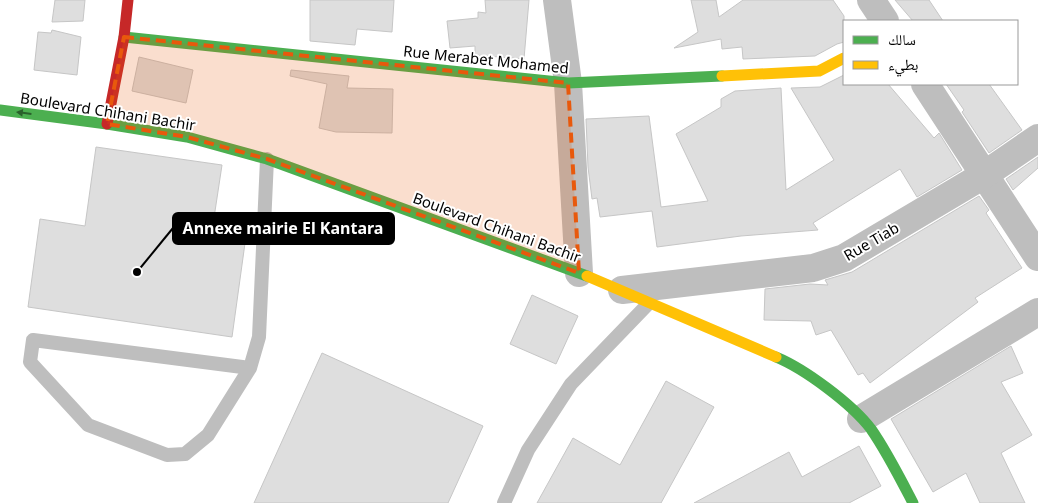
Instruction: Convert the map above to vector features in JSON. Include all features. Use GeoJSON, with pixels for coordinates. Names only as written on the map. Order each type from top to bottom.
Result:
{"type":"FeatureCollection","features":[{"type":"Feature","properties":{"kind":"main road"},"geometry":{"type":"LineString","coordinates":[[107,124],[124,37],[128,0]]}},
{"type":"Feature","properties":{"kind":"main road","name":"Rue Merabet Mohamed"},"geometry":{"type":"LineString","coordinates":[[124,37],[568,83],[811,72],[819,71],[843,59]]}},
{"type":"Feature","properties":{"kind":"main road","name":"Boulevard Chihani Bachir"},"geometry":{"type":"LineString","coordinates":[[0,110],[187,137],[266,159],[579,273],[650,302],[788,362],[838,396],[870,428],[914,503]]}},
{"type":"Feature","properties":{"kind":"street"},"geometry":{"type":"LineString","coordinates":[[557,0],[568,83],[579,273]]}},
{"type":"Feature","properties":{"kind":"street"},"geometry":{"type":"LineString","coordinates":[[871,0],[884,20]]}},
{"type":"Feature","properties":{"kind":"street"},"geometry":{"type":"LineString","coordinates":[[927,85],[1038,258]]}},
{"type":"Feature","properties":{"kind":"street","name":"Rue Tiab"},"geometry":{"type":"LineString","coordinates":[[622,290],[813,268],[844,258],[984,175],[1038,138]]}},
{"type":"Feature","properties":{"kind":"street"},"geometry":{"type":"LineString","coordinates":[[861,419],[1038,312]]}},
{"type":"Feature","properties":{"kind":"lane"},"geometry":{"type":"LineString","coordinates":[[250,368],[34,340],[30,362],[88,425],[167,455],[185,454],[208,435],[250,368],[259,337],[266,159]]}},
{"type":"Feature","properties":{"kind":"lane"},"geometry":{"type":"LineString","coordinates":[[504,503],[528,450],[571,384],[650,302]]}},
{"type":"Feature","properties":{"kind":"highlighted area"},"geometry":{"type":"Polygon","coordinates":[[[124,37],[568,83],[579,273],[267,159],[187,137],[107,124],[124,37]]]}},
{"type":"Feature","properties":{"kind":"building"},"geometry":{"type":"Polygon","coordinates":[[[55,0],[85,0],[83,21],[52,22],[55,0]]]}},
{"type":"Feature","properties":{"kind":"building"},"geometry":{"type":"Polygon","coordinates":[[[310,0],[394,0],[392,32],[357,29],[355,45],[310,41],[310,0]]]}},
{"type":"Feature","properties":{"kind":"building"},"geometry":{"type":"Polygon","coordinates":[[[485,0],[529,0],[524,59],[475,55],[475,46],[450,48],[447,21],[478,18],[478,12],[486,13],[485,0]]]}},
{"type":"Feature","properties":{"kind":"building"},"geometry":{"type":"Polygon","coordinates":[[[691,0],[716,0],[719,17],[743,0],[833,0],[844,16],[843,42],[815,56],[743,59],[742,47],[722,49],[721,39],[674,48],[698,32],[691,0]]]}},
{"type":"Feature","properties":{"kind":"building"},"geometry":{"type":"Polygon","coordinates":[[[895,0],[929,0],[942,20],[912,20],[895,0]]]}},
{"type":"Feature","properties":{"kind":"building"},"geometry":{"type":"Polygon","coordinates":[[[52,30],[81,37],[77,75],[34,70],[38,32],[51,33],[52,30]]]}},
{"type":"Feature","properties":{"kind":"building"},"geometry":{"type":"Polygon","coordinates":[[[139,57],[193,70],[186,103],[132,91],[139,57]]]}},
{"type":"Feature","properties":{"kind":"building"},"geometry":{"type":"Polygon","coordinates":[[[291,70],[349,76],[347,88],[393,89],[392,133],[336,132],[319,128],[327,84],[290,76],[291,70]]]}},
{"type":"Feature","properties":{"kind":"building"},"geometry":{"type":"Polygon","coordinates":[[[843,76],[843,85],[889,85],[934,138],[939,133],[962,170],[917,197],[900,169],[813,223],[818,230],[741,236],[657,247],[652,211],[600,217],[597,198],[592,199],[588,167],[586,119],[649,116],[661,207],[708,201],[676,134],[721,107],[721,99],[735,91],[781,88],[786,190],[834,160],[791,88],[820,87],[843,76]]]}},
{"type":"Feature","properties":{"kind":"building"},"geometry":{"type":"Polygon","coordinates":[[[947,85],[990,85],[1022,130],[989,153],[962,112],[964,110],[947,85]]]}},
{"type":"Feature","properties":{"kind":"building"},"geometry":{"type":"Polygon","coordinates":[[[96,147],[222,165],[212,231],[246,236],[232,337],[28,307],[40,219],[85,226],[96,147]]]}},
{"type":"Feature","properties":{"kind":"building"},"geometry":{"type":"Polygon","coordinates":[[[1038,157],[1038,168],[1013,190],[1006,179],[1038,157]]]}},
{"type":"Feature","properties":{"kind":"building"},"geometry":{"type":"Polygon","coordinates":[[[979,196],[989,210],[986,213],[1022,268],[975,298],[978,302],[870,383],[863,373],[858,375],[831,330],[816,335],[811,321],[764,320],[765,289],[810,284],[828,285],[825,280],[852,272],[979,196]]]}},
{"type":"Feature","properties":{"kind":"building"},"geometry":{"type":"Polygon","coordinates":[[[532,295],[578,316],[556,364],[510,344],[532,295]]]}},
{"type":"Feature","properties":{"kind":"building"},"geometry":{"type":"Polygon","coordinates":[[[1011,346],[1023,373],[1001,382],[1032,435],[1001,453],[1025,503],[980,503],[966,473],[933,492],[891,419],[1011,346]]]}},
{"type":"Feature","properties":{"kind":"building"},"geometry":{"type":"Polygon","coordinates":[[[322,353],[483,426],[448,503],[254,503],[322,353]]]}},
{"type":"Feature","properties":{"kind":"building"},"geometry":{"type":"Polygon","coordinates":[[[666,381],[714,407],[661,503],[537,503],[573,438],[620,465],[666,381]]]}},
{"type":"Feature","properties":{"kind":"building"},"geometry":{"type":"Polygon","coordinates":[[[859,446],[881,486],[849,503],[694,503],[789,452],[802,477],[859,446]]]}},
{"type":"Feature","properties":{"kind":"traffic: fast"},"geometry":{"type":"LineString","coordinates":[[124,37],[568,83],[722,76]]}},
{"type":"Feature","properties":{"kind":"traffic: fast"},"geometry":{"type":"LineString","coordinates":[[0,110],[187,137],[267,159],[587,276]]}},
{"type":"Feature","properties":{"kind":"traffic: fast"},"geometry":{"type":"LineString","coordinates":[[776,357],[814,378],[863,419],[893,465],[913,503]]}},
{"type":"Feature","properties":{"kind":"traffic: slow"},"geometry":{"type":"LineString","coordinates":[[722,76],[819,71],[843,59]]}},
{"type":"Feature","properties":{"kind":"traffic: slow"},"geometry":{"type":"LineString","coordinates":[[587,276],[776,357]]}},
{"type":"Feature","properties":{"kind":"traffic: jam"},"geometry":{"type":"LineString","coordinates":[[107,124],[124,37],[128,0]]}},
{"type":"Feature","properties":{"kind":"place","name":"Annexe mairie El Kantara"},"geometry":{"type":"Point","coordinates":[137,272]}}]}
